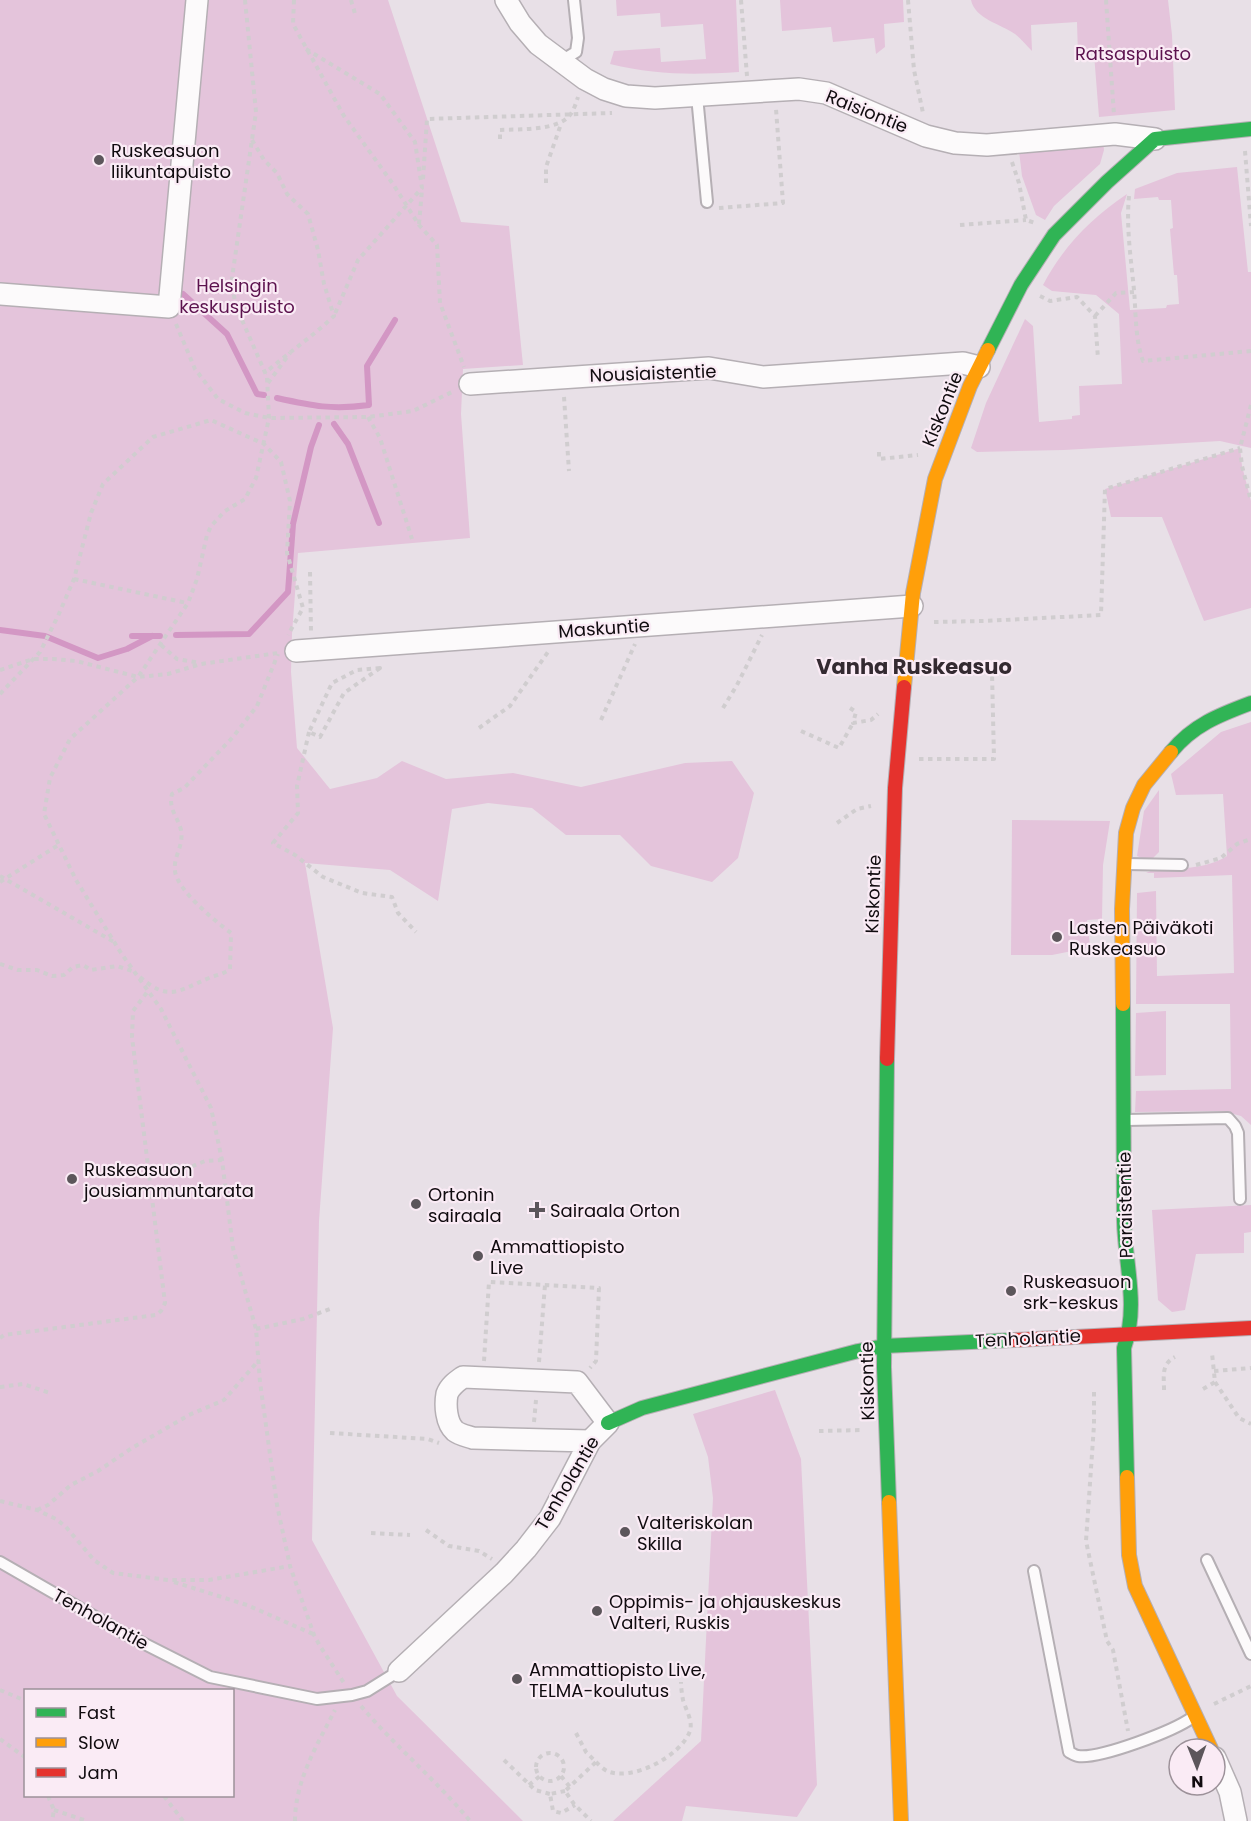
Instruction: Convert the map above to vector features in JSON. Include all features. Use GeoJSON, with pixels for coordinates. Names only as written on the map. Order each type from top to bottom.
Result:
{"type":"FeatureCollection","features":[{"type":"Feature","properties":{"kind":"street"},"geometry":{"type":"LineString","coordinates":[[0,294],[169,307],[197,0]]}},
{"type":"Feature","properties":{"kind":"street","name":"Raisiontie"},"geometry":{"type":"LineString","coordinates":[[506,0],[524,29],[538,44],[585,79],[604,89],[626,96],[655,98],[799,89],[826,93],[926,136],[955,143],[1007,144],[1115,134],[1155,139]]}},
{"type":"Feature","properties":{"kind":"street"},"geometry":{"type":"LineString","coordinates":[[1155,139],[1246,129]]}},
{"type":"Feature","properties":{"kind":"street","name":"Kiskontie"},"geometry":{"type":"LineString","coordinates":[[900,1821],[884,1346],[886,1085],[894,804],[901,708],[918,614],[913,594],[935,479],[943,456],[979,367],[1021,285],[1054,235],[1107,182],[1155,139]]}},
{"type":"Feature","properties":{"kind":"street","name":"Nousiaistentie"},"geometry":{"type":"LineString","coordinates":[[470,384],[709,368],[763,377],[963,363],[979,367]]}},
{"type":"Feature","properties":{"kind":"street","name":"Maskuntie"},"geometry":{"type":"LineString","coordinates":[[296,651],[766,617],[918,614]]}},
{"type":"Feature","properties":{"kind":"street","name":"Paraistentie"},"geometry":{"type":"LineString","coordinates":[[1205,1737],[1135,1586],[1128,1555],[1124,1348],[1129,1334],[1131,1298],[1124,1224],[1122,929],[1124,864],[1126,833],[1133,808],[1144,785],[1159,764],[1181,740],[1210,719],[1251,703]]}},
{"type":"Feature","properties":{"kind":"street","name":"Tenholantie"},"geometry":{"type":"LineString","coordinates":[[399,1671],[504,1573],[526,1549],[550,1518],[590,1441],[608,1423],[642,1408],[884,1346],[1251,1328]]}},
{"type":"Feature","properties":{"kind":"street"},"geometry":{"type":"LineString","coordinates":[[590,1441],[473,1438],[454,1430],[447,1413],[447,1394],[454,1383],[463,1377],[577,1382],[608,1423]]}},
{"type":"Feature","properties":{"kind":"street"},"geometry":{"type":"LineString","coordinates":[[1227,1785],[1236,1821]]}},
{"type":"Feature","properties":{"kind":"lane"},"geometry":{"type":"LineString","coordinates":[[561,62],[576,52],[578,39],[574,0]]}},
{"type":"Feature","properties":{"kind":"lane"},"geometry":{"type":"LineString","coordinates":[[697,96],[707,201]]}},
{"type":"Feature","properties":{"kind":"lane"},"geometry":{"type":"LineString","coordinates":[[1124,864],[1182,865]]}},
{"type":"Feature","properties":{"kind":"lane"},"geometry":{"type":"LineString","coordinates":[[1124,1120],[1228,1118],[1236,1126],[1238,1133],[1240,1199]]}},
{"type":"Feature","properties":{"kind":"lane"},"geometry":{"type":"LineString","coordinates":[[1207,1560],[1251,1654]]}},
{"type":"Feature","properties":{"kind":"lane","name":"Tenholantie"},"geometry":{"type":"LineString","coordinates":[[0,1562],[125,1634],[210,1677],[317,1699],[367,1691],[399,1671]]}},
{"type":"Feature","properties":{"kind":"lane"},"geometry":{"type":"LineString","coordinates":[[1034,1571],[1069,1752],[1077,1756],[1093,1755],[1130,1745],[1188,1721],[1195,1715]]}},
{"type":"Feature","properties":{"kind":"path"},"geometry":{"type":"LineString","coordinates":[[245,0],[256,112],[232,278],[235,304],[265,373],[267,383],[268,418],[256,478],[244,499],[225,511],[211,526],[188,603],[161,645],[138,677],[70,739],[50,778],[44,814],[76,880],[114,943],[161,1009],[211,1108],[222,1160],[233,1248],[256,1329],[260,1382],[277,1504],[290,1566],[314,1635],[347,1696],[306,1766],[295,1806],[295,1821]]}},
{"type":"Feature","properties":{"kind":"path"},"geometry":{"type":"LineString","coordinates":[[169,307],[195,369],[218,399],[245,413],[268,418],[368,417],[413,411],[470,384],[440,303],[437,245],[419,225],[344,116],[293,24],[294,0]]}},
{"type":"Feature","properties":{"kind":"path"},"geometry":{"type":"LineString","coordinates":[[351,0],[356,17]]}},
{"type":"Feature","properties":{"kind":"path"},"geometry":{"type":"LineString","coordinates":[[741,0],[747,79]]}},
{"type":"Feature","properties":{"kind":"path"},"geometry":{"type":"LineString","coordinates":[[908,0],[914,70],[924,120]]}},
{"type":"Feature","properties":{"kind":"path"},"geometry":{"type":"LineString","coordinates":[[1106,0],[1115,134]]}},
{"type":"Feature","properties":{"kind":"path"},"geometry":{"type":"LineString","coordinates":[[306,49],[380,94],[415,142],[422,188]]}},
{"type":"Feature","properties":{"kind":"path"},"geometry":{"type":"LineString","coordinates":[[546,183],[546,166],[562,123],[572,114],[585,79]]}},
{"type":"Feature","properties":{"kind":"path"},"geometry":{"type":"LineString","coordinates":[[707,201],[719,208],[783,203],[775,91]]}},
{"type":"Feature","properties":{"kind":"path"},"geometry":{"type":"LineString","coordinates":[[419,225],[427,119],[616,113]]}},
{"type":"Feature","properties":{"kind":"path"},"geometry":{"type":"LineString","coordinates":[[500,139],[500,130],[562,123]]}},
{"type":"Feature","properties":{"kind":"path"},"geometry":{"type":"LineString","coordinates":[[1246,129],[1251,226]]}},
{"type":"Feature","properties":{"kind":"path"},"geometry":{"type":"LineString","coordinates":[[252,139],[264,160],[277,172],[287,194],[308,214],[334,316]]}},
{"type":"Feature","properties":{"kind":"path"},"geometry":{"type":"LineString","coordinates":[[1007,144],[1019,183],[1026,220]]}},
{"type":"Feature","properties":{"kind":"path"},"geometry":{"type":"LineString","coordinates":[[1130,186],[1128,212],[1139,350],[1143,361],[1251,351]]}},
{"type":"Feature","properties":{"kind":"path"},"geometry":{"type":"LineString","coordinates":[[265,373],[294,347],[313,337],[334,316],[358,260],[422,188]]}},
{"type":"Feature","properties":{"kind":"path"},"geometry":{"type":"LineString","coordinates":[[960,225],[1026,220],[1044,226],[1054,235]]}},
{"type":"Feature","properties":{"kind":"path"},"geometry":{"type":"LineString","coordinates":[[1021,285],[1050,301],[1077,297],[1095,316],[1098,359]]}},
{"type":"Feature","properties":{"kind":"path"},"geometry":{"type":"LineString","coordinates":[[1095,316],[1116,293],[1134,292]]}},
{"type":"Feature","properties":{"kind":"path"},"geometry":{"type":"LineString","coordinates":[[267,383],[294,347]]}},
{"type":"Feature","properties":{"kind":"path"},"geometry":{"type":"LineString","coordinates":[[563,377],[569,471]]}},
{"type":"Feature","properties":{"kind":"path"},"geometry":{"type":"LineString","coordinates":[[1251,405],[1240,448],[1251,501]]}},
{"type":"Feature","properties":{"kind":"path"},"geometry":{"type":"LineString","coordinates":[[368,417],[380,438],[412,539]]}},
{"type":"Feature","properties":{"kind":"path"},"geometry":{"type":"LineString","coordinates":[[0,694],[40,652],[58,616],[74,579],[90,513],[103,484],[153,437],[211,420],[264,444],[281,462],[290,501],[287,553],[303,608],[296,651]]}},
{"type":"Feature","properties":{"kind":"path"},"geometry":{"type":"LineString","coordinates":[[918,614],[984,621],[1101,615],[1105,489],[1240,448]]}},
{"type":"Feature","properties":{"kind":"path"},"geometry":{"type":"LineString","coordinates":[[879,452],[879,459],[943,456]]}},
{"type":"Feature","properties":{"kind":"path"},"geometry":{"type":"LineString","coordinates":[[0,964],[18,970],[37,970],[52,976],[64,975],[74,967],[83,965],[91,970],[117,966],[134,972],[153,989],[166,993],[181,991],[230,969],[231,933],[212,918],[180,886],[174,872],[175,860],[182,845],[181,828],[170,802],[172,794],[184,788],[233,737],[296,651],[310,572]]}},
{"type":"Feature","properties":{"kind":"path"},"geometry":{"type":"LineString","coordinates":[[74,579],[188,603]]}},
{"type":"Feature","properties":{"kind":"path"},"geometry":{"type":"LineString","coordinates":[[723,708],[764,631],[766,617]]}},
{"type":"Feature","properties":{"kind":"path"},"geometry":{"type":"LineString","coordinates":[[601,720],[638,637],[639,626]]}},
{"type":"Feature","properties":{"kind":"path"},"geometry":{"type":"LineString","coordinates":[[479,728],[510,706],[553,644],[556,632]]}},
{"type":"Feature","properties":{"kind":"path"},"geometry":{"type":"LineString","coordinates":[[161,645],[177,659],[201,664]]}},
{"type":"Feature","properties":{"kind":"path"},"geometry":{"type":"LineString","coordinates":[[0,670],[33,659],[76,661],[138,677],[168,674],[201,664],[296,651]]}},
{"type":"Feature","properties":{"kind":"path"},"geometry":{"type":"LineString","coordinates":[[309,732],[320,737],[344,693],[380,668],[357,670],[332,683],[309,732],[297,786],[298,813],[273,843],[295,855],[323,877],[362,893],[392,897],[398,913],[416,932]]}},
{"type":"Feature","properties":{"kind":"path"},"geometry":{"type":"LineString","coordinates":[[897,758],[994,759],[992,672]]}},
{"type":"Feature","properties":{"kind":"path"},"geometry":{"type":"LineString","coordinates":[[801,731],[839,748],[853,723],[856,712],[850,708]]}},
{"type":"Feature","properties":{"kind":"path"},"geometry":{"type":"LineString","coordinates":[[853,723],[871,720],[886,708],[901,708]]}},
{"type":"Feature","properties":{"kind":"path"},"geometry":{"type":"LineString","coordinates":[[837,823],[857,809],[880,804],[894,804]]}},
{"type":"Feature","properties":{"kind":"path"},"geometry":{"type":"LineString","coordinates":[[1182,865],[1211,862],[1221,858],[1237,844],[1251,839]]}},
{"type":"Feature","properties":{"kind":"path"},"geometry":{"type":"LineString","coordinates":[[0,882],[60,844]]}},
{"type":"Feature","properties":{"kind":"path"},"geometry":{"type":"LineString","coordinates":[[0,876],[114,943]]}},
{"type":"Feature","properties":{"kind":"path"},"geometry":{"type":"LineString","coordinates":[[0,1338],[4,1335],[156,1315],[165,1303],[132,1037],[133,1011],[148,991]]}},
{"type":"Feature","properties":{"kind":"path"},"geometry":{"type":"LineString","coordinates":[[149,1172],[164,1170],[169,1165],[193,1166],[205,1161],[222,1160]]}},
{"type":"Feature","properties":{"kind":"path"},"geometry":{"type":"LineString","coordinates":[[483,1378],[489,1282],[599,1288],[596,1368]]}},
{"type":"Feature","properties":{"kind":"path"},"geometry":{"type":"LineString","coordinates":[[256,1329],[330,1310]]}},
{"type":"Feature","properties":{"kind":"path"},"geometry":{"type":"LineString","coordinates":[[1211,1348],[1215,1382],[1239,1418],[1251,1424]]}},
{"type":"Feature","properties":{"kind":"path"},"geometry":{"type":"LineString","coordinates":[[1203,1356],[1212,1355]]}},
{"type":"Feature","properties":{"kind":"path"},"geometry":{"type":"LineString","coordinates":[[1164,1390],[1164,1368],[1167,1361],[1184,1356]]}},
{"type":"Feature","properties":{"kind":"path"},"geometry":{"type":"LineString","coordinates":[[37,1510],[48,1505],[71,1485],[98,1471],[132,1448],[189,1415],[224,1400],[259,1360]]}},
{"type":"Feature","properties":{"kind":"path"},"geometry":{"type":"LineString","coordinates":[[577,1382],[596,1361]]}},
{"type":"Feature","properties":{"kind":"path"},"geometry":{"type":"LineString","coordinates":[[1214,1371],[1251,1368]]}},
{"type":"Feature","properties":{"kind":"path"},"geometry":{"type":"LineString","coordinates":[[1203,1389],[1215,1382]]}},
{"type":"Feature","properties":{"kind":"path"},"geometry":{"type":"LineString","coordinates":[[0,1387],[23,1384],[50,1393]]}},
{"type":"Feature","properties":{"kind":"path"},"geometry":{"type":"LineString","coordinates":[[1094,1392],[1086,1541],[1107,1641],[1113,1650],[1130,1745]]}},
{"type":"Feature","properties":{"kind":"path"},"geometry":{"type":"LineString","coordinates":[[819,1431],[886,1429]]}},
{"type":"Feature","properties":{"kind":"path"},"geometry":{"type":"LineString","coordinates":[[330,1433],[428,1439],[447,1446]]}},
{"type":"Feature","properties":{"kind":"path"},"geometry":{"type":"LineString","coordinates":[[0,1501],[37,1510],[56,1519],[104,1569],[122,1575],[168,1580],[209,1580],[290,1566]]}},
{"type":"Feature","properties":{"kind":"path"},"geometry":{"type":"LineString","coordinates":[[426,1530],[449,1546],[479,1551],[491,1557],[504,1573]]}},
{"type":"Feature","properties":{"kind":"path"},"geometry":{"type":"LineString","coordinates":[[371,1533],[410,1535]]}},
{"type":"Feature","properties":{"kind":"path"},"geometry":{"type":"LineString","coordinates":[[168,1580],[247,1605],[314,1635]]}},
{"type":"Feature","properties":{"kind":"path"},"geometry":{"type":"LineString","coordinates":[[576,1733],[586,1752],[607,1771],[626,1773],[643,1770],[674,1751],[691,1730],[683,1701],[681,1682]]}},
{"type":"Feature","properties":{"kind":"path"},"geometry":{"type":"LineString","coordinates":[[1195,1715],[1251,1686]]}},
{"type":"Feature","properties":{"kind":"path"},"geometry":{"type":"LineString","coordinates":[[0,1690],[24,1700]]}},
{"type":"Feature","properties":{"kind":"path"},"geometry":{"type":"LineString","coordinates":[[374,1720],[433,1779],[470,1821]]}},
{"type":"Feature","properties":{"kind":"path"},"geometry":{"type":"LineString","coordinates":[[0,1739],[24,1757]]}},
{"type":"Feature","properties":{"kind":"path"},"geometry":{"type":"LineString","coordinates":[[550,1753],[558,1755],[564,1762],[564,1771],[561,1776],[551,1782],[540,1776],[536,1763],[541,1756],[550,1753]]}},
{"type":"Feature","properties":{"kind":"path"},"geometry":{"type":"LineString","coordinates":[[504,1760],[535,1790],[550,1794],[565,1791],[596,1762]]}},
{"type":"Feature","properties":{"kind":"path"},"geometry":{"type":"LineString","coordinates":[[529,1785],[540,1776]]}},
{"type":"Feature","properties":{"kind":"path"},"geometry":{"type":"LineString","coordinates":[[561,1776],[570,1787]]}},
{"type":"Feature","properties":{"kind":"path"},"geometry":{"type":"LineString","coordinates":[[565,1791],[591,1821]]}},
{"type":"Feature","properties":{"kind":"path"},"geometry":{"type":"LineString","coordinates":[[550,1794],[551,1808],[556,1813],[567,1812],[575,1805]]}},
{"type":"Feature","properties":{"kind":"path"},"geometry":{"type":"LineString","coordinates":[[48,1797],[54,1810],[52,1821]]}},
{"type":"Feature","properties":{"kind":"path"},"geometry":{"type":"LineString","coordinates":[[165,1797],[183,1821]]}},
{"type":"Feature","properties":{"kind":"path"},"geometry":{"type":"LineString","coordinates":[[54,1810],[87,1821]]}},
{"type":"Feature","properties":{"kind":"green space","name":"Helsingin keskuspuisto"},"geometry":{"type":"Polygon","coordinates":[[[0,0],[388,0],[461,222],[509,226],[523,365],[463,369],[461,414],[470,538],[298,553],[291,672],[297,748],[330,789],[377,778],[402,761],[446,779],[513,773],[581,787],[685,763],[732,761],[754,793],[738,858],[712,882],[651,866],[620,835],[566,835],[532,808],[488,803],[452,809],[438,901],[390,870],[305,863],[333,1028],[319,1221],[312,1540],[397,1696],[523,1821],[0,1821],[0,0]]]}},
{"type":"Feature","properties":{"kind":"green space"},"geometry":{"type":"Polygon","coordinates":[[[616,0],[736,0],[739,72],[674,73],[610,64],[614,51],[660,48],[661,62],[706,59],[703,24],[661,27],[660,13],[617,16],[616,0]]]}},
{"type":"Feature","properties":{"kind":"green space"},"geometry":{"type":"Polygon","coordinates":[[[780,0],[903,0],[904,22],[884,24],[885,47],[876,54],[874,38],[833,42],[831,27],[782,31],[780,0]]]}},
{"type":"Feature","properties":{"kind":"green space","name":"Ratsaspuisto"},"geometry":{"type":"Polygon","coordinates":[[[971,0],[1168,0],[1175,110],[1099,117],[1094,54],[1078,55],[1077,22],[1031,25],[1032,51],[1015,34],[978,12],[971,0]]]}},
{"type":"Feature","properties":{"kind":"green space"},"geometry":{"type":"Polygon","coordinates":[[[1103,141],[1104,150],[1100,164],[1054,206],[1045,220],[1036,215],[1022,176],[1019,151],[1103,141]]]}},
{"type":"Feature","properties":{"kind":"green space"},"geometry":{"type":"Polygon","coordinates":[[[1237,167],[1248,272],[1251,272],[1251,448],[1220,441],[1064,450],[977,452],[971,448],[986,403],[1025,319],[1033,326],[1039,422],[1072,419],[1072,416],[1080,415],[1079,386],[1122,384],[1119,314],[1096,295],[1052,291],[1043,285],[1079,234],[1127,194],[1121,213],[1130,310],[1166,308],[1167,305],[1179,304],[1170,229],[1173,228],[1171,200],[1159,200],[1158,197],[1134,199],[1135,189],[1177,173],[1237,167]]]}},
{"type":"Feature","properties":{"kind":"green space"},"geometry":{"type":"Polygon","coordinates":[[[1240,448],[1251,501],[1251,608],[1204,621],[1162,517],[1111,517],[1105,489],[1240,448]]]}},
{"type":"Feature","properties":{"kind":"green space"},"geometry":{"type":"Polygon","coordinates":[[[1251,722],[1251,1125],[1241,1116],[1222,1111],[1135,1112],[1136,1091],[1231,1089],[1230,1004],[1136,1004],[1137,893],[1156,891],[1157,976],[1234,973],[1232,875],[1154,878],[1154,873],[1146,873],[1153,870],[1201,866],[1227,856],[1223,794],[1176,795],[1171,774],[1221,732],[1251,722]]]}},
{"type":"Feature","properties":{"kind":"green space"},"geometry":{"type":"Polygon","coordinates":[[[1159,790],[1159,852],[1152,859],[1144,859],[1137,856],[1144,811],[1159,790]]]}},
{"type":"Feature","properties":{"kind":"green space"},"geometry":{"type":"Polygon","coordinates":[[[1012,820],[1110,821],[1103,865],[1102,919],[1087,920],[1091,954],[1088,955],[1087,948],[1052,955],[1011,955],[1012,820]]]}},
{"type":"Feature","properties":{"kind":"green space"},"geometry":{"type":"Polygon","coordinates":[[[1166,1011],[1166,1075],[1135,1076],[1136,1013],[1166,1011]]]}},
{"type":"Feature","properties":{"kind":"green space"},"geometry":{"type":"Polygon","coordinates":[[[1251,1205],[1251,1232],[1244,1233],[1244,1253],[1196,1254],[1185,1310],[1172,1312],[1158,1300],[1152,1210],[1251,1205]]]}},
{"type":"Feature","properties":{"kind":"green space"},"geometry":{"type":"Polygon","coordinates":[[[775,1390],[801,1459],[817,1785],[797,1817],[686,1806],[682,1821],[613,1821],[701,1741],[713,1498],[708,1457],[693,1414],[775,1390]]]}},
{"type":"Feature","properties":{"kind":"waterway"},"geometry":{"type":"LineString","coordinates":[[183,294],[227,334],[257,394],[264,395]]}},
{"type":"Feature","properties":{"kind":"waterway"},"geometry":{"type":"LineString","coordinates":[[277,398],[323,406],[369,405],[367,366],[395,320]]}},
{"type":"Feature","properties":{"kind":"waterway"},"geometry":{"type":"LineString","coordinates":[[334,424],[348,444],[379,523]]}},
{"type":"Feature","properties":{"kind":"waterway"},"geometry":{"type":"LineString","coordinates":[[176,635],[249,634],[288,592],[293,524],[311,447],[319,425]]}},
{"type":"Feature","properties":{"kind":"waterway"},"geometry":{"type":"LineString","coordinates":[[0,630],[45,636],[98,658],[127,649],[152,636]]}},
{"type":"Feature","properties":{"kind":"waterway"},"geometry":{"type":"LineString","coordinates":[[132,636],[160,636]]}},
{"type":"Feature","properties":{"kind":"traffic: fast"},"geometry":{"type":"LineString","coordinates":[[988,350],[1021,285],[1054,235],[1107,182],[1155,139],[1251,129]]}},
{"type":"Feature","properties":{"kind":"traffic: fast"},"geometry":{"type":"LineString","coordinates":[[1171,752],[1198,728],[1217,717],[1251,703]]}},
{"type":"Feature","properties":{"kind":"traffic: fast"},"geometry":{"type":"LineString","coordinates":[[1123,1004],[1124,1221],[1131,1301],[1124,1348],[1127,1477]]}},
{"type":"Feature","properties":{"kind":"traffic: fast"},"geometry":{"type":"LineString","coordinates":[[887,1059],[884,1367],[889,1502]]}},
{"type":"Feature","properties":{"kind":"traffic: fast"},"geometry":{"type":"LineString","coordinates":[[608,1423],[642,1408],[858,1351],[884,1346],[1014,1340]]}},
{"type":"Feature","properties":{"kind":"traffic: slow"},"geometry":{"type":"LineString","coordinates":[[904,687],[913,593],[935,479],[970,386],[988,350]]}},
{"type":"Feature","properties":{"kind":"traffic: slow"},"geometry":{"type":"LineString","coordinates":[[1123,1004],[1122,909],[1126,833],[1133,808],[1144,785],[1171,752]]}},
{"type":"Feature","properties":{"kind":"traffic: slow"},"geometry":{"type":"LineString","coordinates":[[1127,1477],[1129,1555],[1135,1586],[1205,1737]]}},
{"type":"Feature","properties":{"kind":"traffic: slow"},"geometry":{"type":"LineString","coordinates":[[889,1502],[901,1821]]}},
{"type":"Feature","properties":{"kind":"traffic: jam"},"geometry":{"type":"LineString","coordinates":[[887,1059],[895,788],[904,687]]}},
{"type":"Feature","properties":{"kind":"traffic: jam"},"geometry":{"type":"LineString","coordinates":[[1014,1340],[1251,1328]]}},
{"type":"Feature","properties":{"kind":"place","name":"Ruskeasuon liikuntapuisto"},"geometry":{"type":"Point","coordinates":[99,160]}},
{"type":"Feature","properties":{"kind":"place","name":"Lasten Päiväkoti Ruskeasuo"},"geometry":{"type":"Point","coordinates":[1057,937]}},
{"type":"Feature","properties":{"kind":"place","name":"Ruskeasuon jousiammuntarata"},"geometry":{"type":"Point","coordinates":[72,1179]}},
{"type":"Feature","properties":{"kind":"place","name":"Ortonin sairaala"},"geometry":{"type":"Point","coordinates":[416,1204]}},
{"type":"Feature","properties":{"kind":"place","name":"Sairaala Orton"},"geometry":{"type":"Point","coordinates":[537,1210]}},
{"type":"Feature","properties":{"kind":"place","name":"Ammattiopisto Live"},"geometry":{"type":"Point","coordinates":[478,1256]}},
{"type":"Feature","properties":{"kind":"place","name":"Ruskeasuon srk-keskus"},"geometry":{"type":"Point","coordinates":[1011,1291]}},
{"type":"Feature","properties":{"kind":"place","name":"Valteriskolan Skilla"},"geometry":{"type":"Point","coordinates":[625,1532]}},
{"type":"Feature","properties":{"kind":"place","name":"Oppimis- ja ohjauskeskus Valteri, Ruskis"},"geometry":{"type":"Point","coordinates":[597,1611]}},
{"type":"Feature","properties":{"kind":"place","name":"Ammattiopisto Live, TELMA-koulutus"},"geometry":{"type":"Point","coordinates":[517,1679]}},
{"type":"Feature","properties":{"kind":"district","name":"Vanha Ruskeasuo"},"geometry":{"type":"Point","coordinates":[914,666]}}]}
